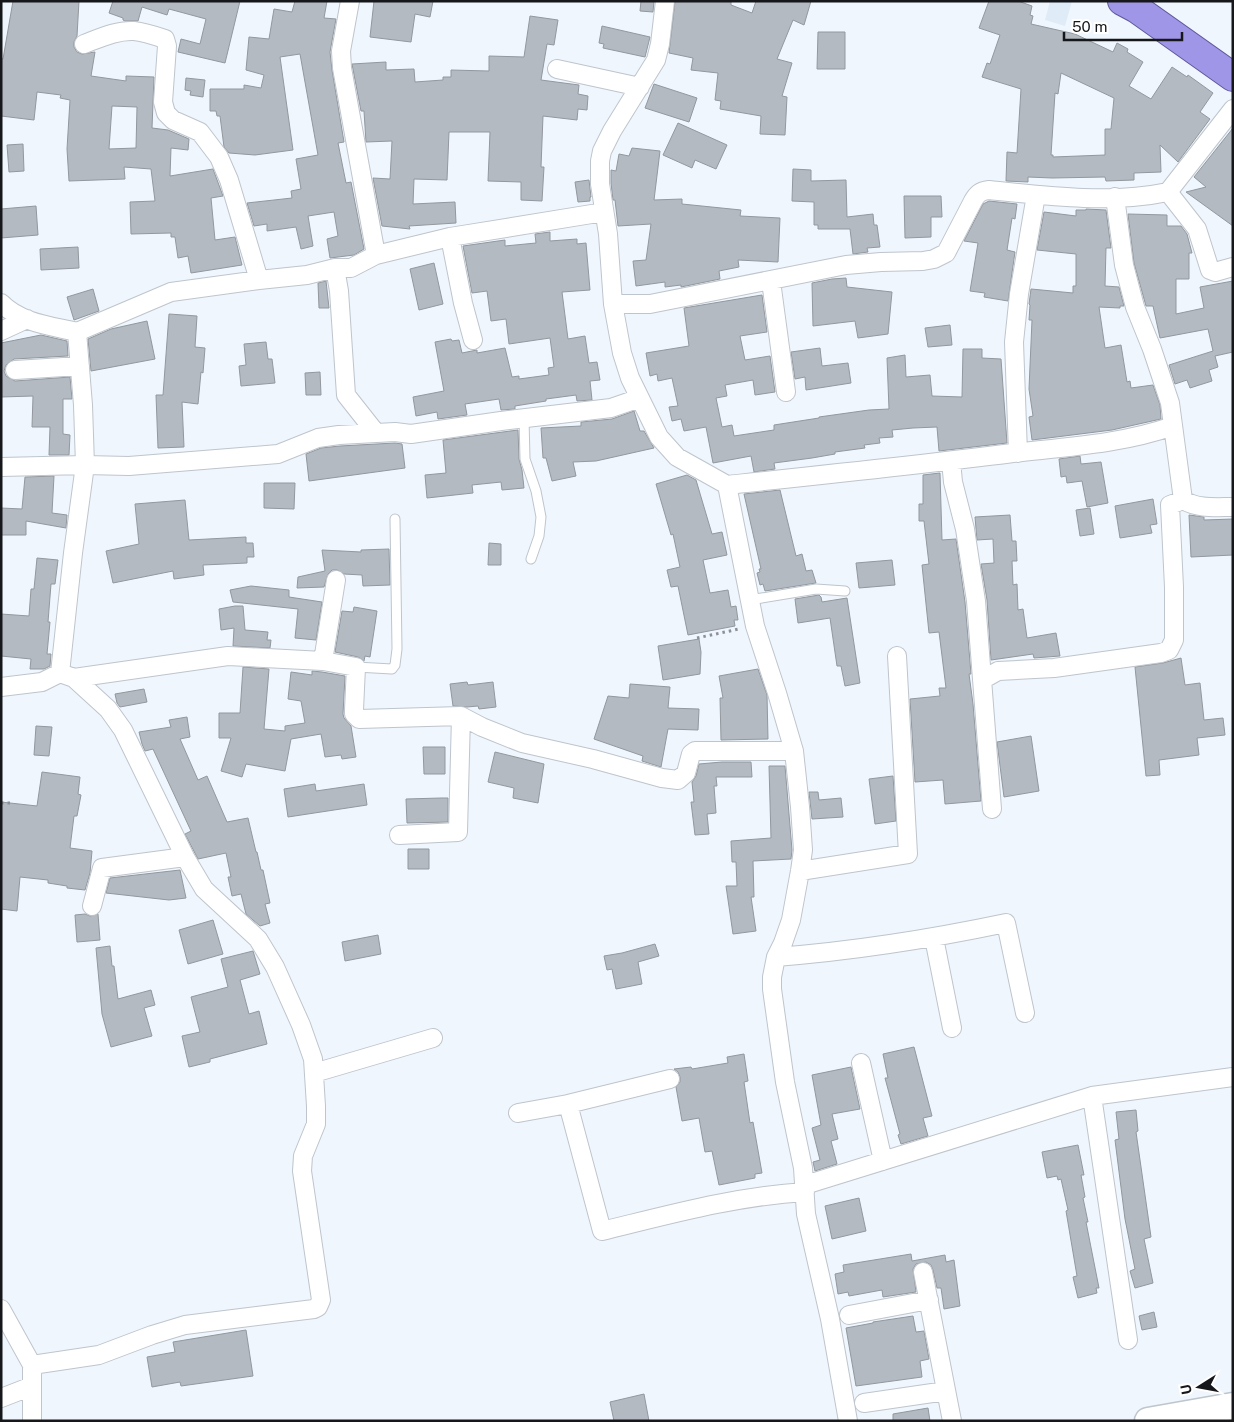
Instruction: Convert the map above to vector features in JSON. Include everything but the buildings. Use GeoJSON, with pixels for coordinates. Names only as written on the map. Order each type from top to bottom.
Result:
{"type":"FeatureCollection","features":[{"type":"Feature","properties":{"kind":"highway"},"geometry":{"type":"LineString","coordinates":[[1122,1],[1137,9],[1233,77]]}},
{"type":"Feature","properties":{"kind":"highway"},"geometry":{"type":"LineString","coordinates":[[1153,1],[1233,54]]}},
{"type":"Feature","properties":{"kind":"main road"},"geometry":{"type":"LineString","coordinates":[[1148,1421],[1233,1406]]}},
{"type":"Feature","properties":{"kind":"street"},"geometry":{"type":"LineString","coordinates":[[350,1],[341,51],[376,255]]}},
{"type":"Feature","properties":{"kind":"street"},"geometry":{"type":"LineString","coordinates":[[665,1],[660,44],[656,60],[602,150],[600,184],[608,234],[613,304],[622,353],[630,378],[659,437],[677,457],[727,485],[1018,453],[1146,435],[1173,426]]}},
{"type":"Feature","properties":{"kind":"street"},"geometry":{"type":"LineString","coordinates":[[84,44],[124,32],[135,31],[166,39],[163,102],[166,113],[173,120],[200,132],[219,157],[229,180],[259,280]]}},
{"type":"Feature","properties":{"kind":"street"},"geometry":{"type":"LineString","coordinates":[[557,69],[640,87]]}},
{"type":"Feature","properties":{"kind":"street"},"geometry":{"type":"LineString","coordinates":[[613,304],[650,304],[846,265],[934,259],[946,253],[973,201],[982,191],[989,190],[1063,198],[1145,197],[1168,192],[1233,109]]}},
{"type":"Feature","properties":{"kind":"street"},"geometry":{"type":"LineString","coordinates":[[1168,192],[1196,229],[1210,270],[1215,272],[1233,267]]}},
{"type":"Feature","properties":{"kind":"street"},"geometry":{"type":"LineString","coordinates":[[1018,453],[1014,342],[1019,294],[1036,195]]}},
{"type":"Feature","properties":{"kind":"street"},"geometry":{"type":"LineString","coordinates":[[1115,198],[1124,265],[1135,308],[1170,403],[1183,500]]}},
{"type":"Feature","properties":{"kind":"street"},"geometry":{"type":"LineString","coordinates":[[1,303],[6,308],[27,319],[77,332],[171,292],[307,275],[334,268],[351,268],[376,255],[450,237],[604,212]]}},
{"type":"Feature","properties":{"kind":"street"},"geometry":{"type":"LineString","coordinates":[[450,237],[463,303],[474,340]]}},
{"type":"Feature","properties":{"kind":"street"},"geometry":{"type":"LineString","coordinates":[[334,268],[339,291],[346,395],[376,433]]}},
{"type":"Feature","properties":{"kind":"street"},"geometry":{"type":"LineString","coordinates":[[771,281],[786,392]]}},
{"type":"Feature","properties":{"kind":"street"},"geometry":{"type":"LineString","coordinates":[[1,331],[27,319]]}},
{"type":"Feature","properties":{"kind":"street"},"geometry":{"type":"LineString","coordinates":[[67,676],[73,553],[85,464],[77,332]]}},
{"type":"Feature","properties":{"kind":"street"},"geometry":{"type":"LineString","coordinates":[[15,370],[80,366]]}},
{"type":"Feature","properties":{"kind":"street"},"geometry":{"type":"LineString","coordinates":[[1,467],[85,464],[129,466],[278,454],[318,438],[395,432],[411,434],[611,408],[640,398]]}},
{"type":"Feature","properties":{"kind":"street"},"geometry":{"type":"LineString","coordinates":[[951,461],[953,482],[965,529],[976,601],[992,809]]}},
{"type":"Feature","properties":{"kind":"street"},"geometry":{"type":"LineString","coordinates":[[727,485],[754,626],[780,701],[794,750],[803,850],[791,920],[776,957],[772,977],[774,1005],[785,1082],[803,1168],[806,1214],[830,1319],[848,1421]]}},
{"type":"Feature","properties":{"kind":"street"},"geometry":{"type":"LineString","coordinates":[[1183,500],[1201,507],[1233,507]]}},
{"type":"Feature","properties":{"kind":"street"},"geometry":{"type":"LineString","coordinates":[[982,680],[998,671],[1054,668],[1161,653],[1168,650],[1174,640],[1170,505],[1183,500]]}},
{"type":"Feature","properties":{"kind":"street"},"geometry":{"type":"LineString","coordinates":[[323,661],[336,580]]}},
{"type":"Feature","properties":{"kind":"street"},"geometry":{"type":"LineString","coordinates":[[1,687],[42,682],[67,676],[228,656],[323,661],[356,666],[354,714],[359,718],[461,716],[482,727],[522,743],[593,759],[662,778],[678,780],[686,773],[691,754],[695,751],[794,750]]}},
{"type":"Feature","properties":{"kind":"street"},"geometry":{"type":"LineString","coordinates":[[800,871],[908,854],[897,656]]}},
{"type":"Feature","properties":{"kind":"street"},"geometry":{"type":"LineString","coordinates":[[32,1365],[99,1355],[185,1325],[318,1307],[321,1300],[302,1171],[303,1156],[316,1124],[316,1106],[313,1059],[301,1024],[275,967],[258,939],[204,889],[185,858],[123,730],[108,709],[67,676]]}},
{"type":"Feature","properties":{"kind":"street"},"geometry":{"type":"LineString","coordinates":[[399,835],[458,832],[461,716]]}},
{"type":"Feature","properties":{"kind":"street"},"geometry":{"type":"LineString","coordinates":[[92,906],[102,868],[185,858]]}},
{"type":"Feature","properties":{"kind":"street"},"geometry":{"type":"LineString","coordinates":[[776,957],[814,954],[934,938],[1006,923],[1025,1013]]}},
{"type":"Feature","properties":{"kind":"street"},"geometry":{"type":"LineString","coordinates":[[934,938],[952,1028]]}},
{"type":"Feature","properties":{"kind":"street"},"geometry":{"type":"LineString","coordinates":[[314,1073],[433,1038]]}},
{"type":"Feature","properties":{"kind":"street"},"geometry":{"type":"LineString","coordinates":[[861,1063],[883,1161]]}},
{"type":"Feature","properties":{"kind":"street"},"geometry":{"type":"LineString","coordinates":[[568,1104],[602,1232],[676,1213],[805,1188],[883,1161],[1092,1096],[1233,1077]]}},
{"type":"Feature","properties":{"kind":"street"},"geometry":{"type":"LineString","coordinates":[[518,1114],[670,1079]]}},
{"type":"Feature","properties":{"kind":"street"},"geometry":{"type":"LineString","coordinates":[[1092,1096],[1128,1340]]}},
{"type":"Feature","properties":{"kind":"street"},"geometry":{"type":"LineString","coordinates":[[924,1272],[952,1421]]}},
{"type":"Feature","properties":{"kind":"street"},"geometry":{"type":"LineString","coordinates":[[849,1315],[929,1300]]}},
{"type":"Feature","properties":{"kind":"street"},"geometry":{"type":"LineString","coordinates":[[1,1309],[32,1365],[32,1421]]}},
{"type":"Feature","properties":{"kind":"street"},"geometry":{"type":"LineString","coordinates":[[1,1398],[32,1386]]}},
{"type":"Feature","properties":{"kind":"street"},"geometry":{"type":"LineString","coordinates":[[864,1403],[946,1391]]}},
{"type":"Feature","properties":{"kind":"lane"},"geometry":{"type":"LineString","coordinates":[[524,418],[525,459],[536,491],[541,517],[539,536],[531,559]]}},
{"type":"Feature","properties":{"kind":"lane"},"geometry":{"type":"LineString","coordinates":[[356,666],[392,669],[394,665],[397,649],[395,519]]}},
{"type":"Feature","properties":{"kind":"lane"},"geometry":{"type":"LineString","coordinates":[[750,600],[816,589],[845,591]]}},
{"type":"Feature","properties":{"kind":"path"},"geometry":{"type":"LineString","coordinates":[[697,638],[754,626]]}},
{"type":"Feature","properties":{"kind":"path"},"geometry":{"type":"LineString","coordinates":[[1,803],[13,803]]}},
{"type":"Feature","properties":{"kind":"shaded area"},"geometry":{"type":"Polygon","coordinates":[[[1050,1],[1072,1],[1065,26],[1045,20],[1050,1]]]}}]}
